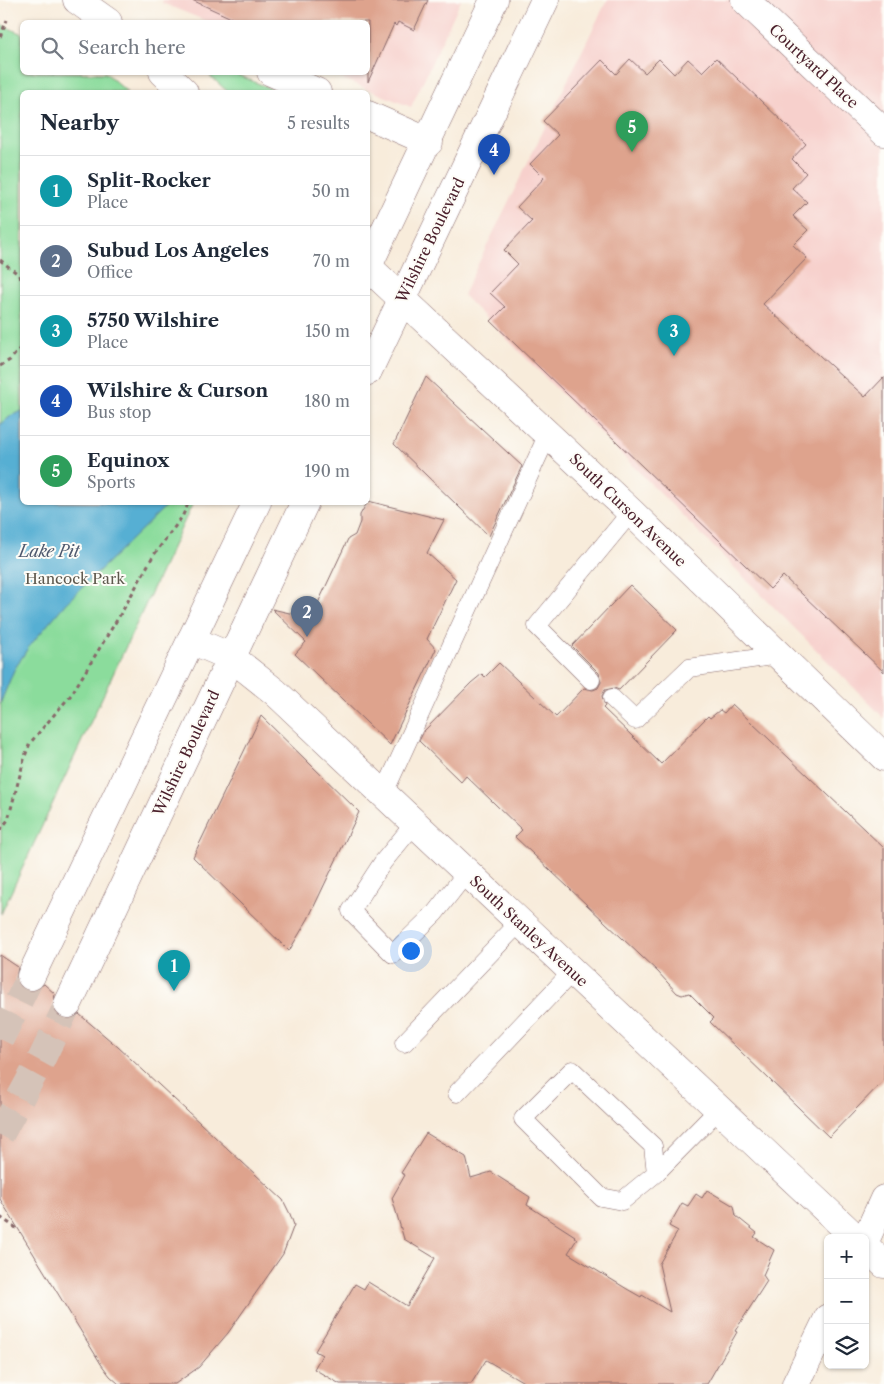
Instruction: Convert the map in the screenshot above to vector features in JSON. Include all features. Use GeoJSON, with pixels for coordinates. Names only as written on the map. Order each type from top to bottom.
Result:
{"type":"FeatureCollection","features":[{"type":"Feature","properties":{"kind":"street"},"geometry":{"type":"LineString","coordinates":[[77,0],[105,20]]}},
{"type":"Feature","properties":{"kind":"street"},"geometry":{"type":"LineString","coordinates":[[370,262],[494,0]]}},
{"type":"Feature","properties":{"kind":"street","name":"Wilshire Boulevard"},"geometry":{"type":"LineString","coordinates":[[370,367],[545,0]]}},
{"type":"Feature","properties":{"kind":"street","name":"Courtyard Place"},"geometry":{"type":"LineString","coordinates":[[745,0],[884,132]]}},
{"type":"Feature","properties":{"kind":"street"},"geometry":{"type":"LineString","coordinates":[[165,75],[182,90]]}},
{"type":"Feature","properties":{"kind":"street"},"geometry":{"type":"LineString","coordinates":[[278,75],[312,90]]}},
{"type":"Feature","properties":{"kind":"street"},"geometry":{"type":"LineString","coordinates":[[370,116],[428,142]]}},
{"type":"Feature","properties":{"kind":"street","name":"South Curson Avenue"},"geometry":{"type":"LineString","coordinates":[[370,268],[631,512],[884,756]]}},
{"type":"Feature","properties":{"kind":"street"},"geometry":{"type":"LineString","coordinates":[[31,976],[257,505]]}},
{"type":"Feature","properties":{"kind":"street","name":"Wilshire Boulevard"},"geometry":{"type":"LineString","coordinates":[[68,1004],[304,505]]}},
{"type":"Feature","properties":{"kind":"street","name":"South Stanley Avenue"},"geometry":{"type":"LineString","coordinates":[[191,640],[231,657],[275,692],[852,1234]]}},
{"type":"Feature","properties":{"kind":"street"},"geometry":{"type":"LineString","coordinates":[[868,1234],[884,1199]]}},
{"type":"Feature","properties":{"kind":"street"},"geometry":{"type":"LineString","coordinates":[[869,1250],[884,1264]]}},
{"type":"Feature","properties":{"kind":"street"},"geometry":{"type":"LineString","coordinates":[[796,1384],[825,1324]]}},
{"type":"Feature","properties":{"kind":"lane"},"geometry":{"type":"LineString","coordinates":[[384,793],[548,434]]}},
{"type":"Feature","properties":{"kind":"lane"},"geometry":{"type":"LineString","coordinates":[[591,680],[537,626],[631,512]]}},
{"type":"Feature","properties":{"kind":"lane"},"geometry":{"type":"LineString","coordinates":[[612,698],[635,720],[689,668],[779,654]]}},
{"type":"Feature","properties":{"kind":"lane"},"geometry":{"type":"LineString","coordinates":[[415,823],[383,862],[351,911],[393,954],[435,913],[467,872]]}},
{"type":"Feature","properties":{"kind":"lane"},"geometry":{"type":"LineString","coordinates":[[404,1043],[520,922]]}},
{"type":"Feature","properties":{"kind":"lane"},"geometry":{"type":"LineString","coordinates":[[457,1093],[573,971]]}},
{"type":"Feature","properties":{"kind":"lane"},"geometry":{"type":"LineString","coordinates":[[656,1173],[653,1146],[572,1070],[523,1119],[601,1197],[622,1201],[656,1173],[719,1109]]}},
{"type":"Feature","properties":{"kind":"path"},"geometry":{"type":"LineString","coordinates":[[0,37],[7,20]]}},
{"type":"Feature","properties":{"kind":"path"},"geometry":{"type":"LineString","coordinates":[[0,260],[20,278]]}},
{"type":"Feature","properties":{"kind":"path"},"geometry":{"type":"LineString","coordinates":[[0,366],[10,360],[20,348]]}},
{"type":"Feature","properties":{"kind":"path"},"geometry":{"type":"LineString","coordinates":[[0,830],[8,820],[30,743],[71,694],[123,610],[153,556],[182,518],[188,505]]}},
{"type":"Feature","properties":{"kind":"path"},"geometry":{"type":"LineString","coordinates":[[0,1218],[19,1230]]}},
{"type":"Feature","properties":{"kind":"shaded area"},"geometry":{"type":"Polygon","coordinates":[[[163,0],[461,0],[411,107],[333,75],[370,75],[370,20],[204,20],[162,3],[163,0]]]}},
{"type":"Feature","properties":{"kind":"shaded area"},"geometry":{"type":"Polygon","coordinates":[[[607,0],[884,0],[884,718],[463,295],[607,0]]]}},
{"type":"Feature","properties":{"kind":"green space","name":"Hancock Park"},"geometry":{"type":"Polygon","coordinates":[[[0,24],[20,33],[20,75],[108,75],[125,90],[20,90],[20,505],[192,505],[1,914],[0,24]]]}},
{"type":"Feature","properties":{"kind":"green space"},"geometry":{"type":"Polygon","coordinates":[[[209,75],[238,75],[274,90],[226,90],[209,75]]]}},
{"type":"Feature","properties":{"kind":"water","name":"Lake Pit"},"geometry":{"type":"Polygon","coordinates":[[[20,412],[20,505],[167,505],[65,604],[28,648],[14,670],[0,704],[0,425],[12,415],[20,412]]]}},
{"type":"Feature","properties":{"kind":"building"},"geometry":{"type":"Polygon","coordinates":[[[192,0],[428,0],[414,30],[398,22],[396,26],[394,24],[368,82],[368,75],[370,75],[370,20],[236,20],[192,0]]]}},
{"type":"Feature","properties":{"kind":"building"},"geometry":{"type":"Polygon","coordinates":[[[716,58],[806,144],[792,159],[806,173],[792,188],[807,202],[793,216],[808,230],[793,245],[807,258],[763,304],[865,397],[884,377],[884,672],[783,576],[770,589],[491,321],[505,307],[490,293],[518,264],[504,250],[532,221],[517,207],[544,178],[530,164],[558,135],[543,121],[602,60],[616,74],[630,59],[645,73],[659,59],[674,74],[688,59],[702,72],[716,58]]]}},
{"type":"Feature","properties":{"kind":"building"},"geometry":{"type":"Polygon","coordinates":[[[426,377],[522,466],[489,536],[394,444],[426,377]]]}},
{"type":"Feature","properties":{"kind":"building"},"geometry":{"type":"Polygon","coordinates":[[[370,502],[444,520],[427,553],[456,579],[427,639],[436,649],[390,745],[295,654],[306,642],[272,609],[311,618],[348,539],[355,535],[360,522],[360,515],[366,505],[370,505],[370,502]]]}},
{"type":"Feature","properties":{"kind":"building"},"geometry":{"type":"Polygon","coordinates":[[[630,585],[677,630],[619,690],[614,688],[605,690],[602,696],[605,706],[603,708],[661,764],[708,716],[710,718],[720,710],[724,713],[732,704],[884,848],[884,1080],[829,1137],[710,1022],[714,1018],[689,993],[682,995],[677,993],[658,972],[515,837],[522,830],[466,776],[461,782],[419,741],[424,731],[471,683],[482,674],[485,677],[499,663],[556,717],[584,688],[593,690],[598,688],[601,682],[599,673],[572,646],[630,585]]]}},
{"type":"Feature","properties":{"kind":"building"},"geometry":{"type":"Polygon","coordinates":[[[261,716],[359,812],[308,919],[289,951],[193,857],[261,716]]]}},
{"type":"Feature","properties":{"kind":"building"},"geometry":{"type":"Polygon","coordinates":[[[0,955],[18,967],[16,978],[18,985],[24,990],[33,991],[44,984],[55,994],[53,1006],[55,1013],[61,1018],[70,1019],[79,1014],[118,1047],[283,1200],[290,1214],[294,1225],[283,1254],[228,1333],[199,1367],[175,1384],[119,1384],[110,1376],[0,1199],[0,955]]]}},
{"type":"Feature","properties":{"kind":"building"},"geometry":{"type":"Polygon","coordinates":[[[426,1133],[466,1157],[471,1178],[491,1172],[530,1197],[527,1205],[575,1236],[577,1239],[568,1253],[627,1289],[641,1297],[642,1295],[670,1312],[659,1264],[678,1231],[669,1226],[682,1203],[688,1206],[696,1194],[702,1198],[707,1190],[734,1206],[736,1216],[757,1233],[754,1237],[774,1250],[763,1275],[767,1281],[735,1331],[737,1332],[707,1384],[527,1384],[486,1360],[471,1384],[340,1384],[314,1369],[322,1355],[315,1351],[355,1284],[364,1289],[368,1282],[407,1306],[435,1258],[404,1239],[392,1198],[405,1175],[401,1173],[426,1133]]]}},
{"type":"Feature","properties":{"kind":"tunnel"},"geometry":{"type":"LineString","coordinates":[[0,1039],[31,976]]}},
{"type":"Feature","properties":{"kind":"tunnel"},"geometry":{"type":"LineString","coordinates":[[0,1135],[42,1058],[68,1004]]}},
{"type":"Feature","properties":{"kind":"place","name":"Equinox"},"geometry":{"type":"Point","coordinates":[632,152]}},
{"type":"Feature","properties":{"kind":"place","name":"Wilshire & Curson"},"geometry":{"type":"Point","coordinates":[494,175]}},
{"type":"Feature","properties":{"kind":"place","name":"5750 Wilshire"},"geometry":{"type":"Point","coordinates":[674,356]}},
{"type":"Feature","properties":{"kind":"place","name":"Subud Los Angeles"},"geometry":{"type":"Point","coordinates":[307,637]}},
{"type":"Feature","properties":{"kind":"place","name":"Split-Rocker"},"geometry":{"type":"Point","coordinates":[174,991]}}]}
